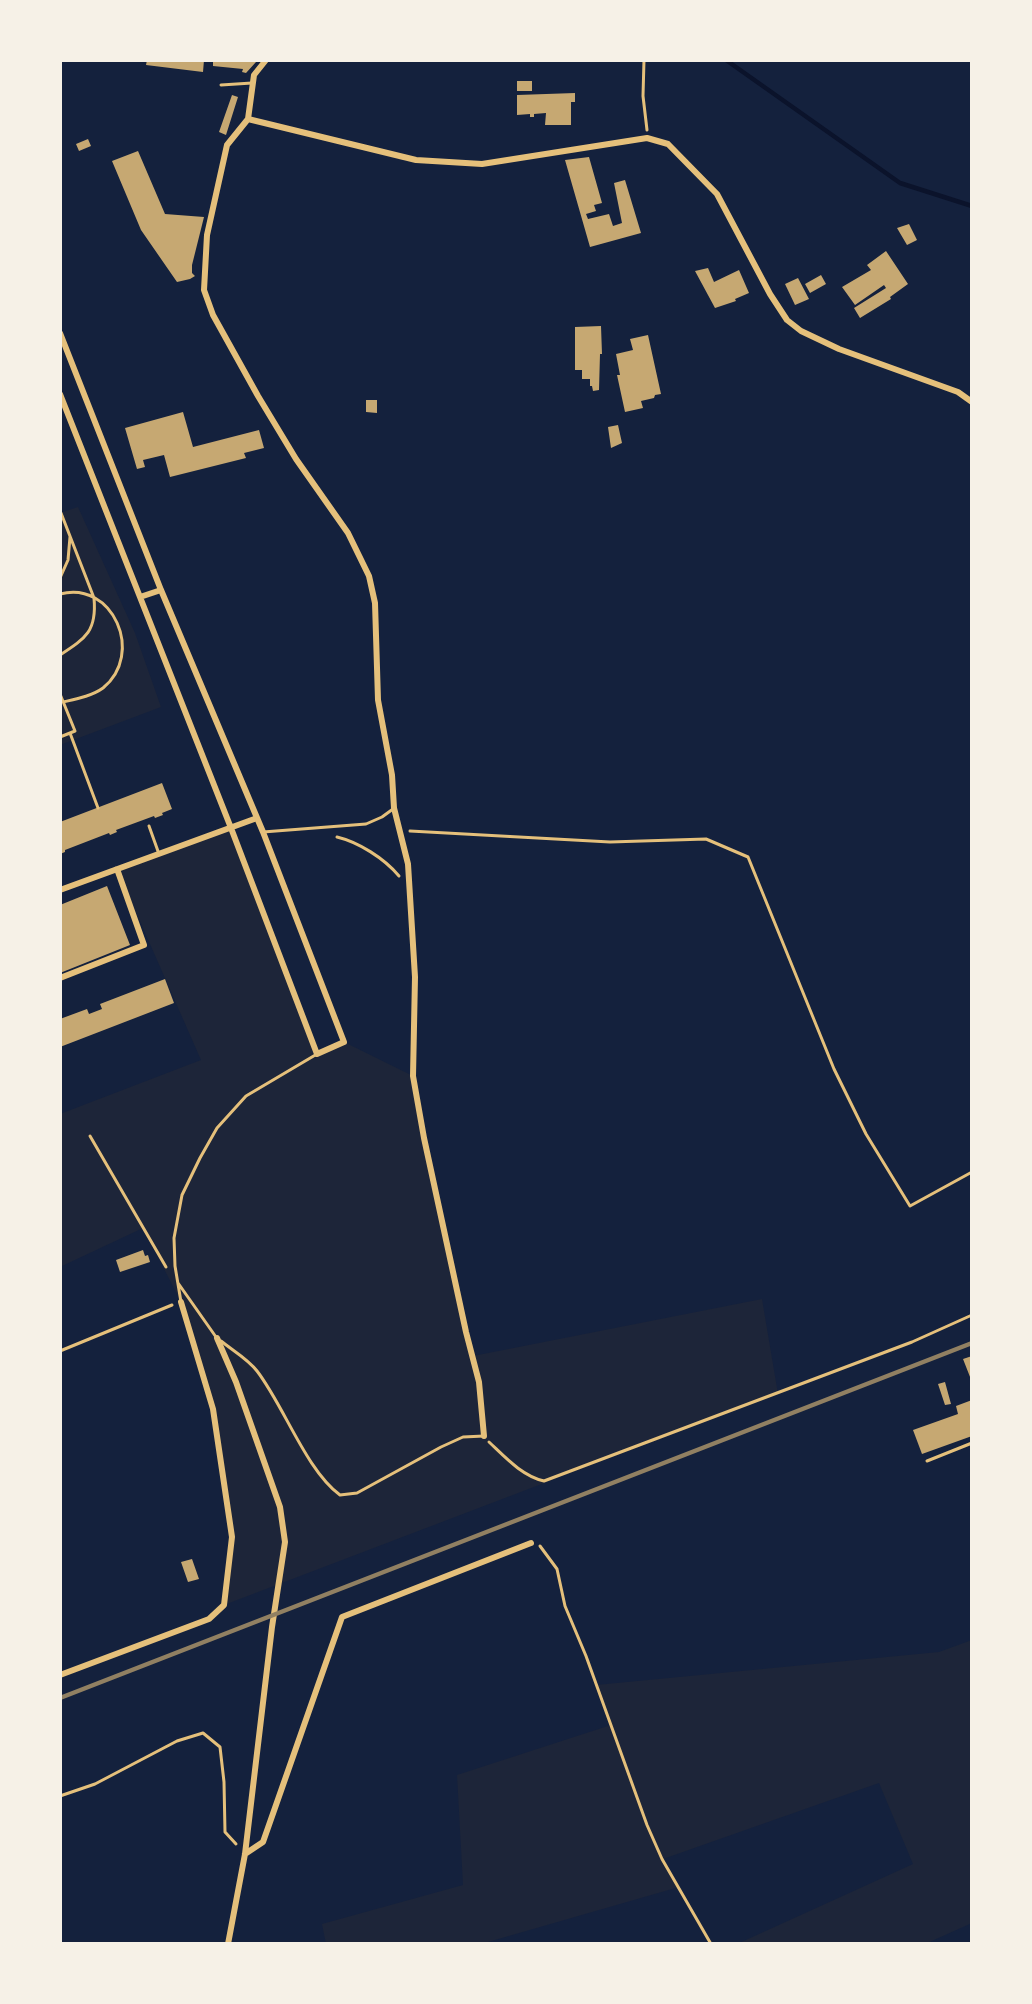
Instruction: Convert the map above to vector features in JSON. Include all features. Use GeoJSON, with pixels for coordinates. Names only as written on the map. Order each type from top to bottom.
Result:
{"type":"FeatureCollection","features":[{"type":"Feature","properties":{"kind":"street"},"geometry":{"type":"LineString","coordinates":[[266,60],[254,75],[248,119],[227,145],[207,235],[204,290],[213,315],[258,396],[296,459],[348,533],[369,576],[375,603],[378,700],[393,775],[394,808],[408,864],[415,977],[413,1076],[426,1149],[479,1382],[484,1436]]}},
{"type":"Feature","properties":{"kind":"street"},"geometry":{"type":"LineString","coordinates":[[248,119],[416,160],[482,164],[647,138],[668,144],[717,194],[770,294],[787,320],[801,331],[839,349],[958,392],[972,402]]}},
{"type":"Feature","properties":{"kind":"street"},"geometry":{"type":"LineString","coordinates":[[60,333],[162,593],[263,832],[344,1042],[317,1054],[231,828],[60,394]]}},
{"type":"Feature","properties":{"kind":"street"},"geometry":{"type":"LineString","coordinates":[[141,600],[162,593]]}},
{"type":"Feature","properties":{"kind":"street"},"geometry":{"type":"LineString","coordinates":[[60,890],[257,818]]}},
{"type":"Feature","properties":{"kind":"street"},"geometry":{"type":"LineString","coordinates":[[60,978],[144,945],[117,869]]}},
{"type":"Feature","properties":{"kind":"street"},"geometry":{"type":"LineString","coordinates":[[60,1675],[209,1619],[224,1605],[232,1537],[213,1409],[181,1302]]}},
{"type":"Feature","properties":{"kind":"street"},"geometry":{"type":"LineString","coordinates":[[217,1338],[236,1382],[280,1507],[285,1542],[272,1627],[245,1854],[228,1944]]}},
{"type":"Feature","properties":{"kind":"street"},"geometry":{"type":"LineString","coordinates":[[245,1854],[263,1842],[342,1617],[531,1543]]}},
{"type":"Feature","properties":{"kind":"lane"},"geometry":{"type":"LineString","coordinates":[[221,85],[253,83]]}},
{"type":"Feature","properties":{"kind":"lane"},"geometry":{"type":"LineString","coordinates":[[263,832],[366,824],[382,817],[394,808]]}},
{"type":"Feature","properties":{"kind":"lane"},"geometry":{"type":"LineString","coordinates":[[148,826],[159,854]]}},
{"type":"Feature","properties":{"kind":"lane"},"geometry":{"type":"LineString","coordinates":[[181,1302],[174,1238],[182,1195],[217,1128],[246,1096],[317,1054]]}},
{"type":"Feature","properties":{"kind":"lane"},"geometry":{"type":"LineString","coordinates":[[178,1282],[217,1338],[256,1369],[316,1468],[328,1486],[340,1495],[357,1493],[441,1447],[464,1437],[484,1436]]}},
{"type":"Feature","properties":{"kind":"path"},"geometry":{"type":"LineString","coordinates":[[644,60],[643,96],[647,138]]}},
{"type":"Feature","properties":{"kind":"path"},"geometry":{"type":"LineString","coordinates":[[60,655],[81,641],[92,628],[95,611],[94,598],[61,513]]}},
{"type":"Feature","properties":{"kind":"path"},"geometry":{"type":"LineString","coordinates":[[60,578],[68,560],[71,535]]}},
{"type":"Feature","properties":{"kind":"path"},"geometry":{"type":"LineString","coordinates":[[60,594],[66,592],[85,594],[94,598],[109,609],[117,620],[123,638],[123,654],[115,675],[102,689],[80,699],[63,702]]}},
{"type":"Feature","properties":{"kind":"path"},"geometry":{"type":"LineString","coordinates":[[60,694],[75,731],[60,737]]}},
{"type":"Feature","properties":{"kind":"path"},"geometry":{"type":"LineString","coordinates":[[70,733],[98,808]]}},
{"type":"Feature","properties":{"kind":"path"},"geometry":{"type":"LineString","coordinates":[[399,830],[610,842],[706,839],[748,857],[834,1069],[866,1134],[910,1206],[972,1172]]}},
{"type":"Feature","properties":{"kind":"path"},"geometry":{"type":"LineString","coordinates":[[336,836],[346,839],[389,864],[409,888]]}},
{"type":"Feature","properties":{"kind":"path"},"geometry":{"type":"LineString","coordinates":[[90,1136],[167,1270],[178,1282]]}},
{"type":"Feature","properties":{"kind":"path"},"geometry":{"type":"LineString","coordinates":[[60,1351],[181,1302]]}},
{"type":"Feature","properties":{"kind":"path"},"geometry":{"type":"LineString","coordinates":[[484,1436],[506,1459],[534,1479],[544,1481],[901,1347],[972,1315]]}},
{"type":"Feature","properties":{"kind":"path"},"geometry":{"type":"LineString","coordinates":[[927,1461],[972,1443]]}},
{"type":"Feature","properties":{"kind":"path"},"geometry":{"type":"LineString","coordinates":[[531,1543],[541,1546],[557,1569],[565,1606],[586,1656],[647,1825],[662,1859],[711,1944]]}},
{"type":"Feature","properties":{"kind":"path"},"geometry":{"type":"LineString","coordinates":[[60,1796],[95,1784],[177,1741],[203,1734],[220,1747],[224,1782],[225,1832],[245,1854]]}},
{"type":"Feature","properties":{"kind":"shaded area"},"geometry":{"type":"Polygon","coordinates":[[[78,507],[135,633],[161,707],[60,745],[60,513],[78,507]]]}},
{"type":"Feature","properties":{"kind":"shaded area"},"geometry":{"type":"Polygon","coordinates":[[[231,828],[317,1054],[344,1042],[413,1076],[473,1356],[762,1299],[778,1394],[224,1605],[232,1537],[213,1409],[181,1302],[143,1228],[60,1267],[60,1114],[201,1060],[117,869],[231,828]]]}},
{"type":"Feature","properties":{"kind":"shaded area"},"geometry":{"type":"Polygon","coordinates":[[[972,1640],[972,1923],[925,1944],[737,1944],[913,1864],[879,1783],[663,1859],[679,1887],[481,1944],[326,1944],[322,1924],[463,1885],[457,1775],[611,1725],[596,1685],[939,1652],[972,1640]]]}},
{"type":"Feature","properties":{"kind":"building"},"geometry":{"type":"Polygon","coordinates":[[[147,60],[204,60],[203,72],[146,65],[147,60]]]}},
{"type":"Feature","properties":{"kind":"building"},"geometry":{"type":"Polygon","coordinates":[[[213,60],[256,62],[246,73],[242,72],[243,69],[213,66],[213,60]]]}},
{"type":"Feature","properties":{"kind":"building"},"geometry":{"type":"Polygon","coordinates":[[[517,81],[532,81],[532,91],[517,91],[517,81]]]}},
{"type":"Feature","properties":{"kind":"building"},"geometry":{"type":"Polygon","coordinates":[[[575,93],[575,102],[571,102],[571,125],[545,125],[546,113],[534,114],[534,117],[530,117],[530,114],[517,115],[517,95],[575,93]]]}},
{"type":"Feature","properties":{"kind":"building"},"geometry":{"type":"Polygon","coordinates":[[[232,95],[238,97],[226,135],[219,132],[232,95]]]}},
{"type":"Feature","properties":{"kind":"building"},"geometry":{"type":"Polygon","coordinates":[[[88,139],[91,146],[79,151],[76,144],[88,139]]]}},
{"type":"Feature","properties":{"kind":"building"},"geometry":{"type":"Polygon","coordinates":[[[138,151],[165,214],[204,217],[192,265],[192,273],[195,276],[190,279],[177,282],[141,230],[112,161],[138,151]]]}},
{"type":"Feature","properties":{"kind":"building"},"geometry":{"type":"Polygon","coordinates":[[[589,157],[602,203],[594,205],[596,211],[586,214],[588,219],[609,214],[613,226],[622,223],[614,183],[625,180],[641,233],[590,247],[565,160],[589,157]]]}},
{"type":"Feature","properties":{"kind":"building"},"geometry":{"type":"Polygon","coordinates":[[[909,224],[917,240],[907,245],[897,228],[909,224]]]}},
{"type":"Feature","properties":{"kind":"building"},"geometry":{"type":"Polygon","coordinates":[[[886,251],[908,284],[890,297],[891,299],[860,318],[854,308],[886,288],[884,285],[855,305],[842,287],[871,270],[867,265],[886,251]]]}},
{"type":"Feature","properties":{"kind":"building"},"geometry":{"type":"Polygon","coordinates":[[[708,268],[714,282],[739,270],[749,293],[735,299],[736,301],[715,308],[695,271],[708,268]]]}},
{"type":"Feature","properties":{"kind":"building"},"geometry":{"type":"Polygon","coordinates":[[[821,275],[826,284],[810,293],[805,284],[821,275]]]}},
{"type":"Feature","properties":{"kind":"building"},"geometry":{"type":"Polygon","coordinates":[[[798,278],[809,299],[795,305],[785,284],[798,278]]]}},
{"type":"Feature","properties":{"kind":"building"},"geometry":{"type":"Polygon","coordinates":[[[601,326],[602,354],[600,354],[599,390],[593,391],[590,379],[582,379],[582,370],[575,370],[575,327],[601,326]]]}},
{"type":"Feature","properties":{"kind":"building"},"geometry":{"type":"Polygon","coordinates":[[[648,335],[661,394],[641,401],[643,408],[625,412],[617,375],[620,375],[616,354],[633,350],[630,339],[648,335]]]}},
{"type":"Feature","properties":{"kind":"building"},"geometry":{"type":"Polygon","coordinates":[[[366,400],[377,400],[377,413],[366,412],[366,400]]]}},
{"type":"Feature","properties":{"kind":"building"},"geometry":{"type":"Polygon","coordinates":[[[183,412],[193,447],[259,430],[264,448],[244,453],[246,458],[170,477],[164,455],[143,460],[145,467],[137,469],[125,428],[183,412]]]}},
{"type":"Feature","properties":{"kind":"building"},"geometry":{"type":"Polygon","coordinates":[[[618,425],[622,443],[611,448],[608,427],[618,425]]]}},
{"type":"Feature","properties":{"kind":"building"},"geometry":{"type":"Polygon","coordinates":[[[162,783],[172,809],[162,813],[163,815],[116,830],[117,832],[110,835],[109,833],[60,854],[60,822],[162,783]]]}},
{"type":"Feature","properties":{"kind":"building"},"geometry":{"type":"Polygon","coordinates":[[[107,886],[130,945],[60,973],[60,905],[107,886]]]}},
{"type":"Feature","properties":{"kind":"building"},"geometry":{"type":"Polygon","coordinates":[[[165,979],[174,1003],[60,1047],[60,1019],[87,1009],[89,1014],[102,1009],[100,1004],[165,979]]]}},
{"type":"Feature","properties":{"kind":"building"},"geometry":{"type":"Polygon","coordinates":[[[143,1250],[150,1262],[120,1272],[116,1260],[143,1250]]]}},
{"type":"Feature","properties":{"kind":"building"},"geometry":{"type":"Polygon","coordinates":[[[972,1356],[972,1382],[963,1359],[972,1356]]]}},
{"type":"Feature","properties":{"kind":"building"},"geometry":{"type":"Polygon","coordinates":[[[945,1382],[951,1404],[945,1405],[938,1384],[945,1382]]]}},
{"type":"Feature","properties":{"kind":"building"},"geometry":{"type":"Polygon","coordinates":[[[972,1400],[972,1436],[922,1454],[913,1430],[958,1414],[956,1406],[972,1400]]]}},
{"type":"Feature","properties":{"kind":"building"},"geometry":{"type":"Polygon","coordinates":[[[192,1559],[199,1579],[188,1582],[181,1562],[192,1559]]]}},
{"type":"Feature","properties":{"kind":"waterway"},"geometry":{"type":"LineString","coordinates":[[726,60],[900,183],[972,206]]}},
{"type":"Feature","properties":{"kind":"railway"},"geometry":{"type":"LineString","coordinates":[[60,1698],[972,1343]]}}]}
